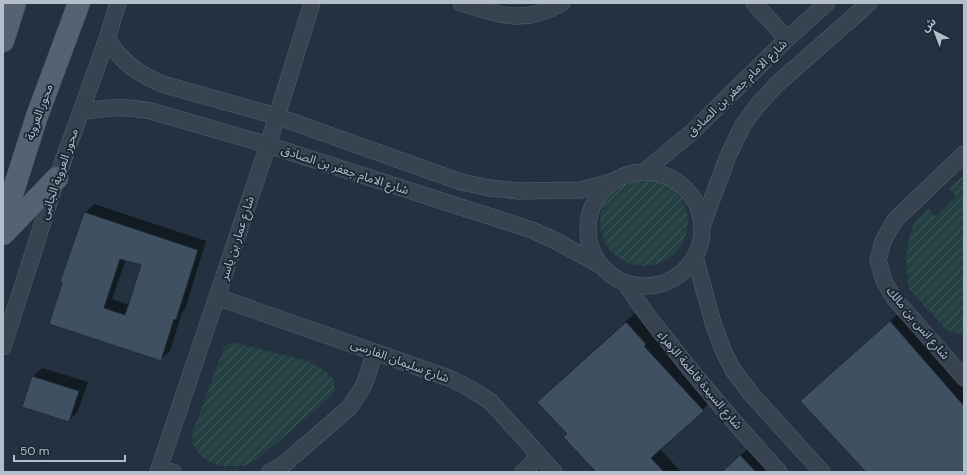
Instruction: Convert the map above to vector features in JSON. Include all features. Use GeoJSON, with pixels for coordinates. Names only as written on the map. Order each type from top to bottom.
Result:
{"type":"FeatureCollection","features":[{"type":"Feature","properties":{"kind":"main road"},"geometry":{"type":"LineString","coordinates":[[3,41],[16,3]]}},
{"type":"Feature","properties":{"kind":"main road","name":"محور العروبة"},"geometry":{"type":"LineString","coordinates":[[3,223],[35,123],[79,3]]}},
{"type":"Feature","properties":{"kind":"main road"},"geometry":{"type":"LineString","coordinates":[[3,234],[57,178]]}},
{"type":"Feature","properties":{"kind":"street","name":"محور العروبة الجانبى"},"geometry":{"type":"LineString","coordinates":[[3,347],[57,178],[107,39],[118,3]]}},
{"type":"Feature","properties":{"kind":"street","name":"شارع عمار بن ياسر"},"geometry":{"type":"LineString","coordinates":[[163,471],[217,297],[268,145],[312,3]]}},
{"type":"Feature","properties":{"kind":"street"},"geometry":{"type":"LineString","coordinates":[[461,3],[492,13],[510,16],[527,16],[546,12],[562,3]]}},
{"type":"Feature","properties":{"kind":"street"},"geometry":{"type":"LineString","coordinates":[[754,3],[787,39]]}},
{"type":"Feature","properties":{"kind":"street","name":"شارع الامام جعفر بن الصادق"},"geometry":{"type":"LineString","coordinates":[[646,171],[692,132],[787,39],[828,3]]}},
{"type":"Feature","properties":{"kind":"street","name":"شارع الامام جعفر بن الصادق"},"geometry":{"type":"LineString","coordinates":[[702,226],[728,156],[743,125],[757,106],[776,85],[869,3]]}},
{"type":"Feature","properties":{"kind":"street"},"geometry":{"type":"LineString","coordinates":[[107,39],[116,52],[130,66],[145,76],[162,84],[276,116],[461,182],[490,188],[519,191],[580,190],[611,182],[628,174],[646,171],[663,174],[678,182],[690,194],[699,209],[702,226],[701,239],[695,257],[687,268],[677,276],[665,283],[652,286],[639,286],[626,283],[612,276],[600,265],[592,252],[590,245],[588,237],[588,221],[592,206],[600,193],[611,182]]}},
{"type":"Feature","properties":{"kind":"street","name":"شارع الامام جعفر بن الصادق"},"geometry":{"type":"LineString","coordinates":[[81,112],[114,107],[133,107],[268,145],[532,230],[600,265]]}},
{"type":"Feature","properties":{"kind":"street","name":"شارع انس بن مالك"},"geometry":{"type":"LineString","coordinates":[[962,372],[894,298],[884,282],[878,260],[883,241],[895,220],[964,154]]}},
{"type":"Feature","properties":{"kind":"street"},"geometry":{"type":"LineString","coordinates":[[695,257],[722,350],[752,395],[822,472]]}},
{"type":"Feature","properties":{"kind":"street","name":"شارع السيدة فاطمة الزهراء"},"geometry":{"type":"LineString","coordinates":[[626,283],[638,303],[689,370],[780,472]]}},
{"type":"Feature","properties":{"kind":"street","name":"شارع سليمان الفارسى"},"geometry":{"type":"LineString","coordinates":[[217,297],[449,378],[472,389],[490,402],[554,472]]}},
{"type":"Feature","properties":{"kind":"street"},"geometry":{"type":"LineString","coordinates":[[270,472],[283,465],[350,407],[364,385],[375,352]]}},
{"type":"Feature","properties":{"kind":"street"},"geometry":{"type":"LineString","coordinates":[[523,472],[539,456]]}},
{"type":"Feature","properties":{"kind":"green space"},"geometry":{"type":"Polygon","coordinates":[[[964,175],[964,333],[959,334],[947,331],[909,289],[906,260],[909,238],[914,222],[928,208],[935,216],[956,196],[949,188],[964,175]]]}},
{"type":"Feature","properties":{"kind":"green space"},"geometry":{"type":"Polygon","coordinates":[[[644,178],[661,181],[669,185],[681,197],[685,205],[688,222],[685,239],[681,247],[669,259],[661,263],[644,266],[627,263],[619,259],[607,247],[603,239],[600,222],[603,205],[607,197],[619,185],[627,181],[644,178]]]}},
{"type":"Feature","properties":{"kind":"green space"},"geometry":{"type":"Polygon","coordinates":[[[232,342],[311,362],[327,372],[334,381],[334,391],[329,398],[260,457],[244,466],[219,466],[200,455],[193,444],[192,434],[224,347],[232,342]]]}},
{"type":"Feature","properties":{"kind":"building"},"geometry":{"type":"Polygon","coordinates":[[[84,212],[198,250],[176,320],[174,319],[161,361],[49,324],[62,283],[60,282],[84,212]],[[120,259],[104,308],[125,315],[141,265],[120,259]]]}},
{"type":"Feature","properties":{"kind":"building"},"geometry":{"type":"Polygon","coordinates":[[[890,321],[964,406],[964,469],[960,472],[866,472],[800,401],[890,321]]]}},
{"type":"Feature","properties":{"kind":"building"},"geometry":{"type":"Polygon","coordinates":[[[626,322],[646,344],[644,346],[704,411],[651,458],[664,472],[596,472],[563,437],[567,434],[537,402],[626,322]]]}},
{"type":"Feature","properties":{"kind":"building"},"geometry":{"type":"Polygon","coordinates":[[[32,376],[79,391],[69,422],[22,407],[32,376]]]}},
{"type":"Feature","properties":{"kind":"building"},"geometry":{"type":"Polygon","coordinates":[[[740,455],[756,472],[722,472],[740,455]]]}}]}
